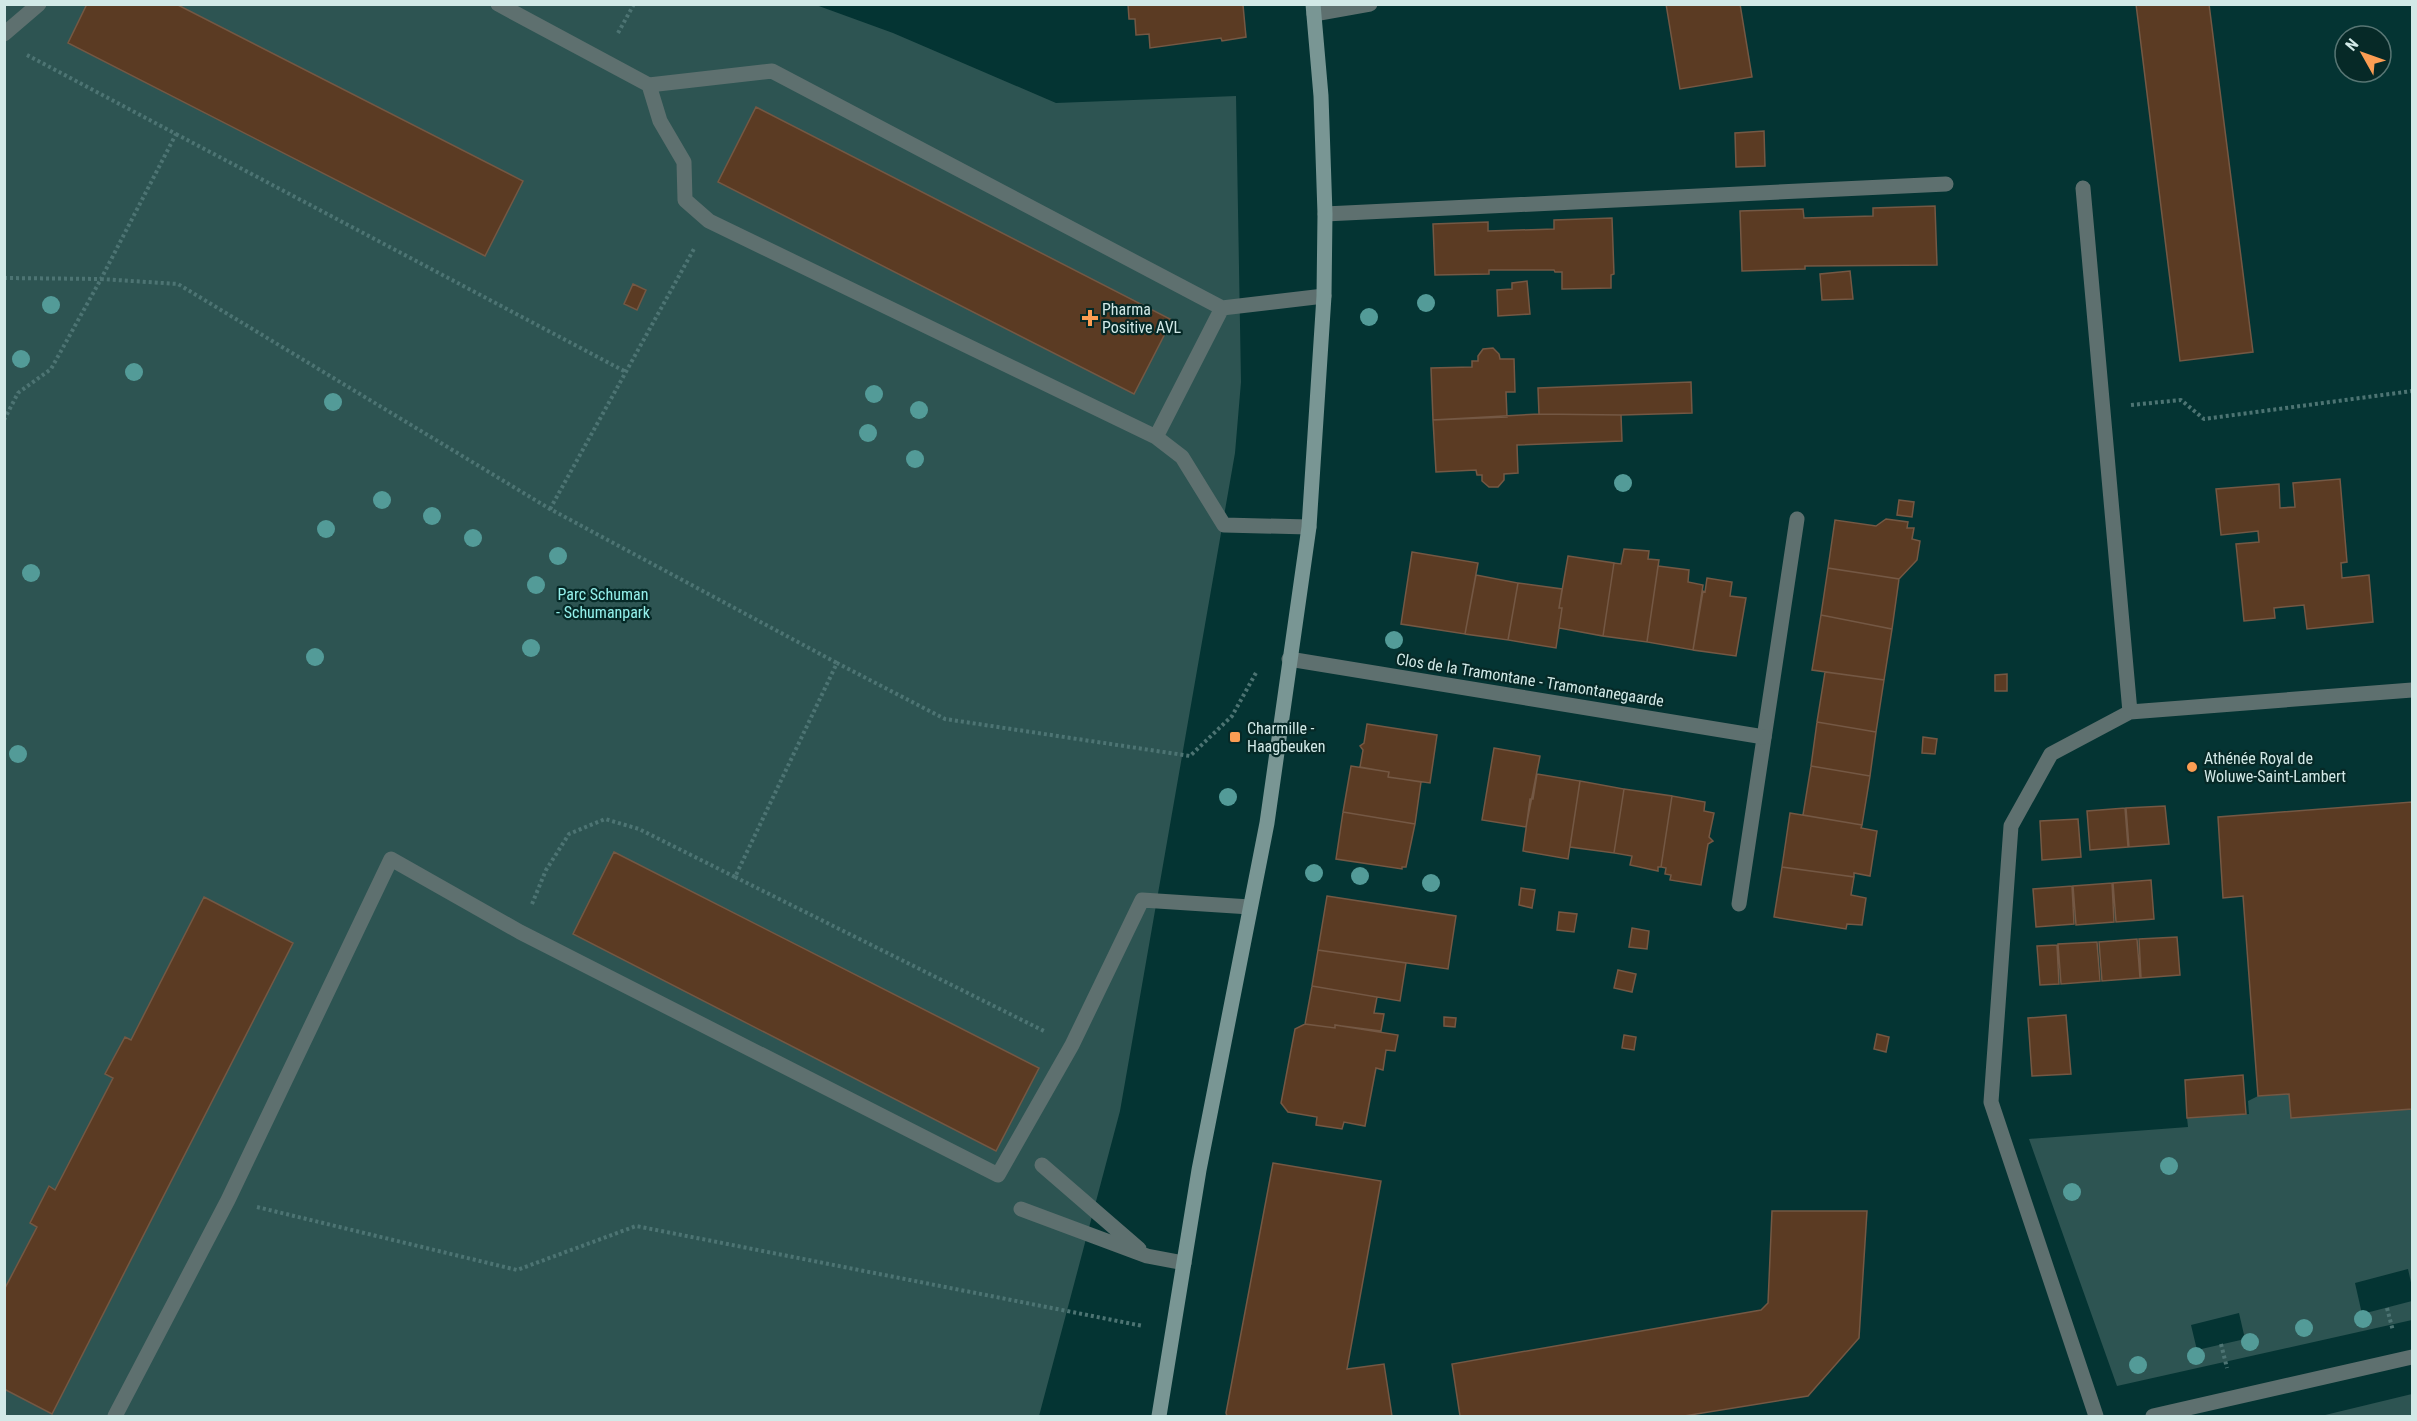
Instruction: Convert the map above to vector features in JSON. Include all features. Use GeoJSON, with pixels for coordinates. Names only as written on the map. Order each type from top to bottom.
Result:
{"type":"FeatureCollection","features":[{"type":"Feature","properties":{"kind":"street"},"geometry":{"type":"LineString","coordinates":[[4,34],[39,4]]}},
{"type":"Feature","properties":{"kind":"street"},"geometry":{"type":"LineString","coordinates":[[498,4],[649,85],[772,71],[1222,309],[1324,296]]}},
{"type":"Feature","properties":{"kind":"street"},"geometry":{"type":"LineString","coordinates":[[1158,1416],[1199,1170],[1267,823],[1309,527],[1324,296],[1325,214],[1321,96],[1314,9],[1370,4]]}},
{"type":"Feature","properties":{"kind":"street"},"geometry":{"type":"LineString","coordinates":[[649,85],[660,121],[684,162],[686,200],[709,221],[1156,437],[1182,457],[1224,525],[1309,527]]}},
{"type":"Feature","properties":{"kind":"street"},"geometry":{"type":"LineString","coordinates":[[1325,214],[1946,184]]}},
{"type":"Feature","properties":{"kind":"street"},"geometry":{"type":"LineString","coordinates":[[2083,188],[2130,712]]}},
{"type":"Feature","properties":{"kind":"street"},"geometry":{"type":"LineString","coordinates":[[1156,437],[1222,309]]}},
{"type":"Feature","properties":{"kind":"street"},"geometry":{"type":"LineString","coordinates":[[1739,904],[1797,519]]}},
{"type":"Feature","properties":{"kind":"street","name":"Clos de la Tramontane - Tramontanegaarde"},"geometry":{"type":"LineString","coordinates":[[1289,659],[1764,737]]}},
{"type":"Feature","properties":{"kind":"street"},"geometry":{"type":"LineString","coordinates":[[2096,1416],[1991,1102],[2010,826],[2051,754],[2130,712],[2412,690]]}},
{"type":"Feature","properties":{"kind":"street"},"geometry":{"type":"LineString","coordinates":[[115,1416],[228,1200],[391,859],[520,932],[998,1175],[1072,1045],[1142,900],[1250,907]]}},
{"type":"Feature","properties":{"kind":"street"},"geometry":{"type":"LineString","coordinates":[[1042,1165],[1147,1256]]}},
{"type":"Feature","properties":{"kind":"street"},"geometry":{"type":"LineString","coordinates":[[1021,1209],[1147,1256],[1184,1263]]}},
{"type":"Feature","properties":{"kind":"street"},"geometry":{"type":"LineString","coordinates":[[2153,1416],[2412,1357]]}},
{"type":"Feature","properties":{"kind":"path"},"geometry":{"type":"LineString","coordinates":[[25,54],[626,372]]}},
{"type":"Feature","properties":{"kind":"path"},"geometry":{"type":"LineString","coordinates":[[4,420],[18,393],[51,369],[101,279],[176,134]]}},
{"type":"Feature","properties":{"kind":"path"},"geometry":{"type":"LineString","coordinates":[[550,509],[709,221]]}},
{"type":"Feature","properties":{"kind":"path"},"geometry":{"type":"LineString","coordinates":[[4,278],[101,279],[178,284],[550,509],[837,663],[945,718],[1190,756],[1232,716],[1260,665]]}},
{"type":"Feature","properties":{"kind":"path"},"geometry":{"type":"LineString","coordinates":[[2103,408],[2181,400],[2204,419],[2412,391]]}},
{"type":"Feature","properties":{"kind":"path"},"geometry":{"type":"LineString","coordinates":[[735,877],[837,663]]}},
{"type":"Feature","properties":{"kind":"path"},"geometry":{"type":"LineString","coordinates":[[520,932],[546,870],[569,834],[605,819],[639,829],[1072,1045]]}},
{"type":"Feature","properties":{"kind":"path"},"geometry":{"type":"LineString","coordinates":[[228,1200],[518,1270],[636,1226],[1143,1326]]}},
{"type":"Feature","properties":{"kind":"path"},"geometry":{"type":"LineString","coordinates":[[2387,1308],[2393,1332]]}},
{"type":"Feature","properties":{"kind":"path"},"geometry":{"type":"LineString","coordinates":[[2221,1344],[2228,1369]]}},
{"type":"Feature","properties":{"kind":"green space","name":"Parc Schuman - Schumanpark"},"geometry":{"type":"Polygon","coordinates":[[[5,5],[816,5],[893,33],[1056,103],[1236,96],[1241,382],[1235,453],[1120,1111],[1039,1416],[5,1416],[5,5]]]}},
{"type":"Feature","properties":{"kind":"green space"},"geometry":{"type":"Polygon","coordinates":[[[2289,1094],[2291,1118],[2412,1109],[2412,1287],[2408,1269],[2355,1283],[2362,1314],[2412,1301],[2412,1320],[2117,1386],[2029,1139],[2188,1127],[2187,1118],[2249,1114],[2248,1101],[2258,1096],[2289,1094]],[[2239,1313],[2191,1325],[2197,1350],[2245,1339],[2239,1313]]]}},
{"type":"Feature","properties":{"kind":"green space"},"geometry":{"type":"Polygon","coordinates":[[[2412,1394],[2412,1416],[2321,1416],[2412,1394]]]}},
{"type":"Feature","properties":{"kind":"building"},"geometry":{"type":"Polygon","coordinates":[[[87,4],[176,4],[523,181],[485,256],[68,43],[87,4]]]}},
{"type":"Feature","properties":{"kind":"building"},"geometry":{"type":"Polygon","coordinates":[[[1128,4],[1243,5],[1246,37],[1222,41],[1221,38],[1150,48],[1149,34],[1136,35],[1135,19],[1129,19],[1128,4]]]}},
{"type":"Feature","properties":{"kind":"building"},"geometry":{"type":"Polygon","coordinates":[[[1666,4],[1740,4],[1752,77],[1680,89],[1666,4]]]}},
{"type":"Feature","properties":{"kind":"building"},"geometry":{"type":"Polygon","coordinates":[[[2136,4],[2209,4],[2253,352],[2180,361],[2136,4]]]}},
{"type":"Feature","properties":{"kind":"building"},"geometry":{"type":"Polygon","coordinates":[[[756,107],[1172,320],[1134,394],[718,182],[756,107]]]}},
{"type":"Feature","properties":{"kind":"building"},"geometry":{"type":"Polygon","coordinates":[[[1764,131],[1765,166],[1736,167],[1735,133],[1764,131]]]}},
{"type":"Feature","properties":{"kind":"building"},"geometry":{"type":"Polygon","coordinates":[[[1935,206],[1937,265],[1805,266],[1805,269],[1742,271],[1740,211],[1803,209],[1804,218],[1873,216],[1873,208],[1935,206]]]}},
{"type":"Feature","properties":{"kind":"building"},"geometry":{"type":"Polygon","coordinates":[[[1612,218],[1614,274],[1611,275],[1611,288],[1562,289],[1562,272],[1554,270],[1489,270],[1489,274],[1435,275],[1433,224],[1488,222],[1488,231],[1554,229],[1554,220],[1612,218]]]}},
{"type":"Feature","properties":{"kind":"building"},"geometry":{"type":"Polygon","coordinates":[[[1850,271],[1853,299],[1822,300],[1820,274],[1850,271]]]}},
{"type":"Feature","properties":{"kind":"building"},"geometry":{"type":"Polygon","coordinates":[[[1527,281],[1530,314],[1498,316],[1497,290],[1512,289],[1512,283],[1527,281]]]}},
{"type":"Feature","properties":{"kind":"building"},"geometry":{"type":"Polygon","coordinates":[[[633,284],[646,290],[637,310],[624,304],[633,284]]]}},
{"type":"Feature","properties":{"kind":"building"},"geometry":{"type":"Polygon","coordinates":[[[1493,348],[1499,354],[1500,359],[1514,359],[1515,392],[1506,392],[1507,417],[1433,420],[1431,368],[1472,367],[1472,361],[1478,361],[1478,356],[1483,349],[1493,348]]]}},
{"type":"Feature","properties":{"kind":"building"},"geometry":{"type":"Polygon","coordinates":[[[1691,382],[1692,413],[1539,414],[1538,388],[1691,382]]]}},
{"type":"Feature","properties":{"kind":"building"},"geometry":{"type":"Polygon","coordinates":[[[1539,414],[1621,415],[1622,441],[1517,445],[1518,473],[1504,474],[1504,480],[1498,487],[1489,487],[1482,481],[1482,475],[1477,475],[1476,470],[1436,472],[1433,420],[1539,414]]]}},
{"type":"Feature","properties":{"kind":"building"},"geometry":{"type":"Polygon","coordinates":[[[2340,479],[2347,562],[2341,563],[2342,578],[2369,575],[2373,622],[2307,629],[2304,605],[2274,608],[2275,618],[2244,621],[2236,544],[2259,542],[2258,531],[2221,535],[2216,489],[2279,484],[2280,508],[2295,507],[2293,483],[2340,479]]]}},
{"type":"Feature","properties":{"kind":"building"},"geometry":{"type":"Polygon","coordinates":[[[1899,500],[1914,502],[1912,517],[1897,515],[1899,500]]]}},
{"type":"Feature","properties":{"kind":"building"},"geometry":{"type":"Polygon","coordinates":[[[1886,519],[1908,522],[1907,528],[1914,528],[1912,539],[1920,541],[1917,560],[1899,579],[1828,568],[1835,520],[1876,526],[1886,519]]]}},
{"type":"Feature","properties":{"kind":"building"},"geometry":{"type":"Polygon","coordinates":[[[1624,549],[1649,551],[1648,559],[1659,560],[1647,642],[1603,636],[1614,563],[1621,564],[1624,549]]]}},
{"type":"Feature","properties":{"kind":"building"},"geometry":{"type":"Polygon","coordinates":[[[1412,552],[1478,563],[1465,634],[1401,624],[1412,552]]]}},
{"type":"Feature","properties":{"kind":"building"},"geometry":{"type":"Polygon","coordinates":[[[1568,556],[1614,563],[1603,636],[1559,628],[1562,608],[1559,608],[1568,556]]]}},
{"type":"Feature","properties":{"kind":"building"},"geometry":{"type":"Polygon","coordinates":[[[1658,566],[1689,570],[1688,582],[1703,585],[1693,650],[1647,642],[1658,566]]]}},
{"type":"Feature","properties":{"kind":"building"},"geometry":{"type":"Polygon","coordinates":[[[1828,568],[1899,579],[1892,629],[1821,615],[1828,568]]]}},
{"type":"Feature","properties":{"kind":"building"},"geometry":{"type":"Polygon","coordinates":[[[1476,575],[1518,583],[1508,640],[1465,634],[1476,575]]]}},
{"type":"Feature","properties":{"kind":"building"},"geometry":{"type":"Polygon","coordinates":[[[1707,578],[1732,582],[1730,596],[1746,598],[1736,656],[1693,650],[1707,578]]]}},
{"type":"Feature","properties":{"kind":"building"},"geometry":{"type":"Polygon","coordinates":[[[1518,583],[1562,589],[1559,608],[1562,608],[1556,648],[1508,640],[1518,583]]]}},
{"type":"Feature","properties":{"kind":"building"},"geometry":{"type":"Polygon","coordinates":[[[1821,615],[1892,629],[1884,680],[1812,670],[1821,615]]]}},
{"type":"Feature","properties":{"kind":"building"},"geometry":{"type":"Polygon","coordinates":[[[1825,672],[1884,680],[1876,732],[1817,722],[1825,672]]]}},
{"type":"Feature","properties":{"kind":"building"},"geometry":{"type":"Polygon","coordinates":[[[2007,674],[2007,691],[1995,691],[1995,675],[2007,674]]]}},
{"type":"Feature","properties":{"kind":"building"},"geometry":{"type":"Polygon","coordinates":[[[1817,722],[1876,732],[1870,776],[1811,766],[1817,722]]]}},
{"type":"Feature","properties":{"kind":"building"},"geometry":{"type":"Polygon","coordinates":[[[1367,724],[1437,735],[1430,783],[1388,777],[1389,772],[1360,767],[1363,750],[1360,746],[1364,743],[1367,724]]]}},
{"type":"Feature","properties":{"kind":"building"},"geometry":{"type":"Polygon","coordinates":[[[1923,737],[1937,739],[1935,754],[1922,753],[1923,737]]]}},
{"type":"Feature","properties":{"kind":"building"},"geometry":{"type":"Polygon","coordinates":[[[1494,748],[1540,756],[1526,827],[1482,820],[1494,748]]]}},
{"type":"Feature","properties":{"kind":"building"},"geometry":{"type":"Polygon","coordinates":[[[1351,766],[1389,772],[1388,777],[1421,782],[1415,824],[1343,812],[1351,766]]]}},
{"type":"Feature","properties":{"kind":"building"},"geometry":{"type":"Polygon","coordinates":[[[1811,766],[1870,776],[1862,825],[1803,815],[1811,766]]]}},
{"type":"Feature","properties":{"kind":"building"},"geometry":{"type":"Polygon","coordinates":[[[1537,774],[1580,781],[1568,859],[1523,851],[1530,799],[1533,799],[1537,774]]]}},
{"type":"Feature","properties":{"kind":"building"},"geometry":{"type":"Polygon","coordinates":[[[1580,781],[1624,789],[1614,853],[1570,847],[1580,781]]]}},
{"type":"Feature","properties":{"kind":"building"},"geometry":{"type":"Polygon","coordinates":[[[1624,789],[1672,796],[1661,867],[1658,867],[1658,871],[1630,865],[1632,856],[1614,853],[1624,789]]]}},
{"type":"Feature","properties":{"kind":"building"},"geometry":{"type":"Polygon","coordinates":[[[1672,796],[1705,802],[1704,811],[1714,813],[1709,837],[1713,841],[1708,844],[1701,885],[1670,880],[1671,875],[1665,874],[1666,868],[1661,867],[1672,796]]]}},
{"type":"Feature","properties":{"kind":"building"},"geometry":{"type":"Polygon","coordinates":[[[2412,802],[2412,1109],[2291,1118],[2289,1094],[2258,1096],[2243,896],[2223,898],[2218,817],[2412,802]]]}},
{"type":"Feature","properties":{"kind":"building"},"geometry":{"type":"Polygon","coordinates":[[[2165,806],[2169,844],[2129,847],[2126,808],[2165,806]]]}},
{"type":"Feature","properties":{"kind":"building"},"geometry":{"type":"Polygon","coordinates":[[[2125,808],[2128,847],[2090,850],[2087,811],[2125,808]]]}},
{"type":"Feature","properties":{"kind":"building"},"geometry":{"type":"Polygon","coordinates":[[[1343,812],[1415,824],[1406,867],[1402,869],[1336,859],[1343,812]]]}},
{"type":"Feature","properties":{"kind":"building"},"geometry":{"type":"Polygon","coordinates":[[[1790,813],[1862,825],[1861,828],[1877,831],[1870,876],[1854,873],[1854,877],[1782,867],[1790,813]]]}},
{"type":"Feature","properties":{"kind":"building"},"geometry":{"type":"Polygon","coordinates":[[[2078,819],[2081,857],[2042,860],[2040,821],[2078,819]]]}},
{"type":"Feature","properties":{"kind":"building"},"geometry":{"type":"Polygon","coordinates":[[[614,852],[1039,1068],[996,1151],[573,934],[614,852]]]}},
{"type":"Feature","properties":{"kind":"building"},"geometry":{"type":"Polygon","coordinates":[[[1782,867],[1854,877],[1851,895],[1866,898],[1862,925],[1847,924],[1846,929],[1774,917],[1782,867]]]}},
{"type":"Feature","properties":{"kind":"building"},"geometry":{"type":"Polygon","coordinates":[[[2151,880],[2154,919],[2116,922],[2113,883],[2151,880]]]}},
{"type":"Feature","properties":{"kind":"building"},"geometry":{"type":"Polygon","coordinates":[[[2112,883],[2114,922],[2076,925],[2073,886],[2112,883]]]}},
{"type":"Feature","properties":{"kind":"building"},"geometry":{"type":"Polygon","coordinates":[[[2072,886],[2074,924],[2036,927],[2033,889],[2072,886]]]}},
{"type":"Feature","properties":{"kind":"building"},"geometry":{"type":"Polygon","coordinates":[[[1521,888],[1535,890],[1532,908],[1519,905],[1521,888]]]}},
{"type":"Feature","properties":{"kind":"building"},"geometry":{"type":"Polygon","coordinates":[[[1327,896],[1456,916],[1448,969],[1318,950],[1327,896]]]}},
{"type":"Feature","properties":{"kind":"building"},"geometry":{"type":"Polygon","coordinates":[[[204,897],[293,943],[52,1414],[4,1389],[4,1290],[37,1227],[30,1223],[49,1186],[55,1190],[113,1078],[105,1074],[125,1037],[131,1040],[204,897]]]}},
{"type":"Feature","properties":{"kind":"building"},"geometry":{"type":"Polygon","coordinates":[[[1559,912],[1577,914],[1574,932],[1557,930],[1559,912]]]}},
{"type":"Feature","properties":{"kind":"building"},"geometry":{"type":"Polygon","coordinates":[[[1632,928],[1649,931],[1647,949],[1629,947],[1632,928]]]}},
{"type":"Feature","properties":{"kind":"building"},"geometry":{"type":"Polygon","coordinates":[[[2177,937],[2180,975],[2141,978],[2139,939],[2177,937]]]}},
{"type":"Feature","properties":{"kind":"building"},"geometry":{"type":"Polygon","coordinates":[[[2137,939],[2140,978],[2102,981],[2099,942],[2137,939]]]}},
{"type":"Feature","properties":{"kind":"building"},"geometry":{"type":"Polygon","coordinates":[[[2097,942],[2100,981],[2061,984],[2058,944],[2097,942]]]}},
{"type":"Feature","properties":{"kind":"building"},"geometry":{"type":"Polygon","coordinates":[[[2057,945],[2059,984],[2040,985],[2037,946],[2057,945]]]}},
{"type":"Feature","properties":{"kind":"building"},"geometry":{"type":"Polygon","coordinates":[[[1318,950],[1406,963],[1400,1001],[1312,986],[1318,950]]]}},
{"type":"Feature","properties":{"kind":"building"},"geometry":{"type":"Polygon","coordinates":[[[1618,970],[1636,974],[1632,992],[1614,988],[1618,970]]]}},
{"type":"Feature","properties":{"kind":"building"},"geometry":{"type":"Polygon","coordinates":[[[1312,986],[1377,997],[1374,1013],[1384,1014],[1381,1031],[1305,1024],[1312,986]]]}},
{"type":"Feature","properties":{"kind":"building"},"geometry":{"type":"Polygon","coordinates":[[[2066,1015],[2071,1074],[2032,1076],[2028,1018],[2066,1015]]]}},
{"type":"Feature","properties":{"kind":"building"},"geometry":{"type":"Polygon","coordinates":[[[1444,1017],[1456,1018],[1455,1027],[1444,1026],[1444,1017]]]}},
{"type":"Feature","properties":{"kind":"building"},"geometry":{"type":"Polygon","coordinates":[[[1305,1024],[1335,1028],[1335,1025],[1398,1035],[1395,1051],[1386,1050],[1383,1070],[1376,1068],[1365,1126],[1344,1122],[1342,1129],[1316,1125],[1317,1117],[1288,1112],[1281,1103],[1295,1029],[1305,1024]]]}},
{"type":"Feature","properties":{"kind":"building"},"geometry":{"type":"Polygon","coordinates":[[[1877,1034],[1889,1037],[1886,1052],[1874,1049],[1877,1034]]]}},
{"type":"Feature","properties":{"kind":"building"},"geometry":{"type":"Polygon","coordinates":[[[1624,1035],[1636,1037],[1634,1050],[1622,1048],[1624,1035]]]}},
{"type":"Feature","properties":{"kind":"building"},"geometry":{"type":"Polygon","coordinates":[[[2243,1075],[2246,1114],[2187,1118],[2185,1080],[2243,1075]]]}},
{"type":"Feature","properties":{"kind":"building"},"geometry":{"type":"Polygon","coordinates":[[[1273,1163],[1381,1181],[1347,1369],[1384,1364],[1392,1416],[1227,1416],[1273,1163]]]}},
{"type":"Feature","properties":{"kind":"building"},"geometry":{"type":"Polygon","coordinates":[[[1772,1211],[1867,1211],[1859,1338],[1808,1396],[1684,1416],[1460,1416],[1452,1364],[1761,1310],[1768,1303],[1772,1211]]]}},
{"type":"Feature","properties":{"kind":"place","name":"Pharma Positive AVL"},"geometry":{"type":"Point","coordinates":[1090,318]}},
{"type":"Feature","properties":{"kind":"place","name":"Charmille - Haagbeuken"},"geometry":{"type":"Point","coordinates":[1235,737]}},
{"type":"Feature","properties":{"kind":"place","name":"Athénée Royal de Woluwe-Saint-Lambert"},"geometry":{"type":"Point","coordinates":[2192,767]}}]}
